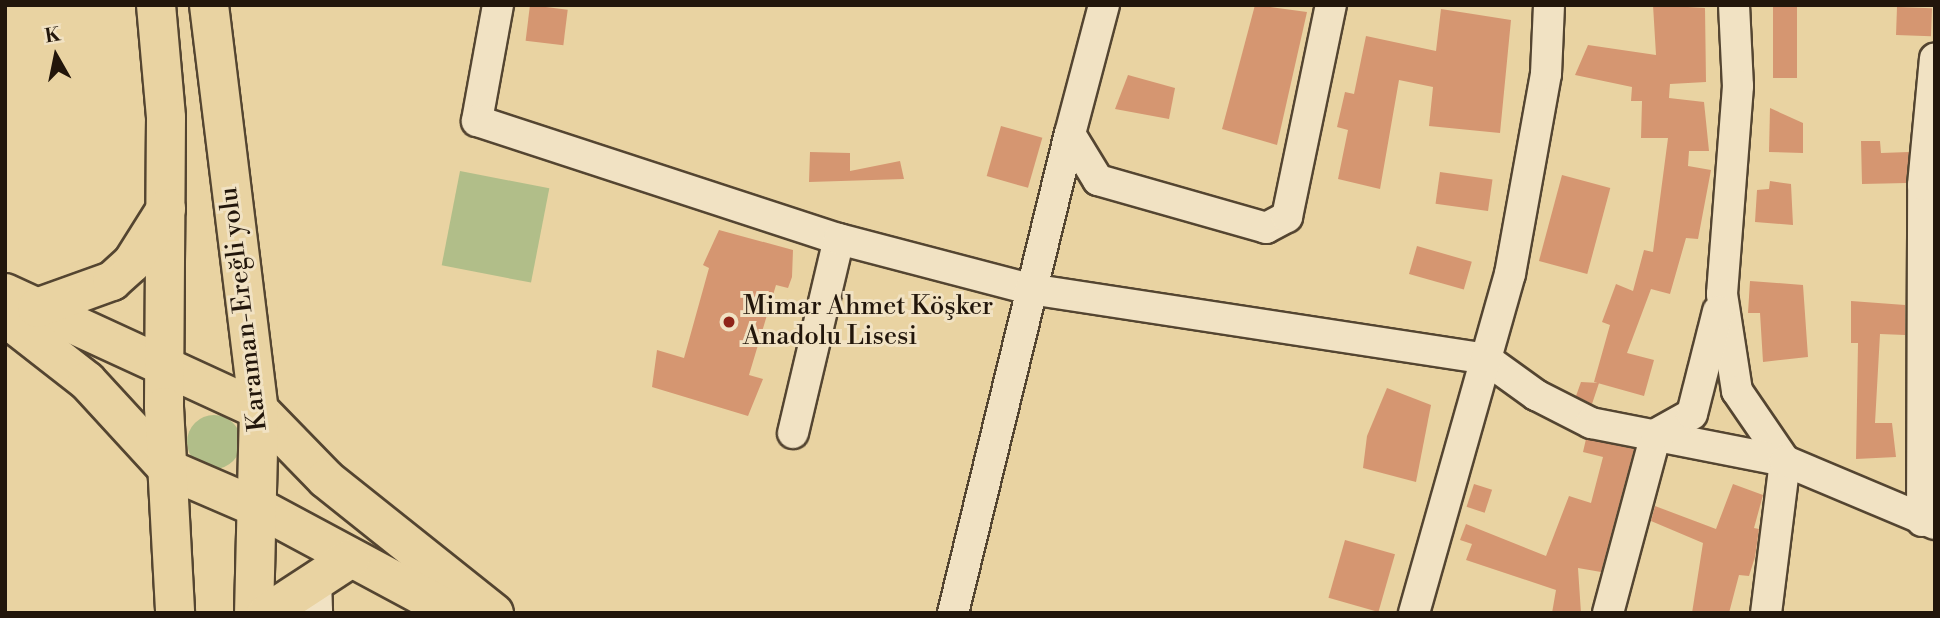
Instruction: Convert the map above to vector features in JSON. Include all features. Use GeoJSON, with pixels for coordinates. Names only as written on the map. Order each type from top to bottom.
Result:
{"type":"FeatureCollection","features":[{"type":"Feature","properties":{"kind":"main road"},"geometry":{"type":"LineString","coordinates":[[156,5],[166,209],[165,368],[175,613]]}},
{"type":"Feature","properties":{"kind":"main road","name":"Karaman-Ereğli yolu"},"geometry":{"type":"LineString","coordinates":[[209,5],[259,410],[261,509],[254,613]]}},
{"type":"Feature","properties":{"kind":"main road"},"geometry":{"type":"LineString","coordinates":[[16,306],[112,281],[132,263],[166,209]]}},
{"type":"Feature","properties":{"kind":"main road"},"geometry":{"type":"LineString","coordinates":[[16,306],[259,410],[326,479],[494,613]]}},
{"type":"Feature","properties":{"kind":"main road"},"geometry":{"type":"LineString","coordinates":[[16,306],[168,469],[261,509],[455,613]]}},
{"type":"Feature","properties":{"kind":"main road"},"geometry":{"type":"LineString","coordinates":[[267,613],[317,597],[351,558]]}},
{"type":"Feature","properties":{"kind":"street"},"geometry":{"type":"LineString","coordinates":[[498,5],[477,121],[839,239],[1030,289],[1486,359],[1536,395],[1591,422],[1785,461],[1928,522],[1923,185],[1935,59]]}},
{"type":"Feature","properties":{"kind":"street"},"geometry":{"type":"LineString","coordinates":[[953,613],[1030,289],[1104,5]]}},
{"type":"Feature","properties":{"kind":"street"},"geometry":{"type":"LineString","coordinates":[[1070,134],[1098,180],[1266,228],[1287,217],[1331,5]]}},
{"type":"Feature","properties":{"kind":"street"},"geometry":{"type":"LineString","coordinates":[[1414,613],[1510,274],[1546,74],[1549,5]]}},
{"type":"Feature","properties":{"kind":"street"},"geometry":{"type":"LineString","coordinates":[[1608,613],[1656,434],[1692,414],[1722,294],[1738,86],[1734,5]]}},
{"type":"Feature","properties":{"kind":"street"},"geometry":{"type":"LineString","coordinates":[[793,433],[839,239]]}},
{"type":"Feature","properties":{"kind":"street"},"geometry":{"type":"LineString","coordinates":[[1722,294],[1737,391],[1785,461],[1766,613]]}},
{"type":"Feature","properties":{"kind":"green space"},"geometry":{"type":"Polygon","coordinates":[[[460,171],[549,188],[531,283],[442,265],[460,171]]]}},
{"type":"Feature","properties":{"kind":"green space"},"geometry":{"type":"Polygon","coordinates":[[[214,415],[233,423],[241,442],[233,461],[214,469],[195,461],[187,442],[195,423],[214,415]]]}},
{"type":"Feature","properties":{"kind":"building"},"geometry":{"type":"Polygon","coordinates":[[[530,5],[568,10],[563,45],[526,41],[530,5]]]}},
{"type":"Feature","properties":{"kind":"building"},"geometry":{"type":"Polygon","coordinates":[[[1255,5],[1307,12],[1277,145],[1222,129],[1255,5]]]}},
{"type":"Feature","properties":{"kind":"building"},"geometry":{"type":"Polygon","coordinates":[[[1653,5],[1705,8],[1706,82],[1670,84],[1669,98],[1704,102],[1709,151],[1689,151],[1688,166],[1711,170],[1698,239],[1686,238],[1670,294],[1651,289],[1627,353],[1654,360],[1644,396],[1594,382],[1610,325],[1602,322],[1616,284],[1633,291],[1644,250],[1653,252],[1668,138],[1641,138],[1642,101],[1631,101],[1632,87],[1575,75],[1588,45],[1656,55],[1653,5]]]}},
{"type":"Feature","properties":{"kind":"building"},"geometry":{"type":"Polygon","coordinates":[[[1773,5],[1797,5],[1797,78],[1773,78],[1773,5]]]}},
{"type":"Feature","properties":{"kind":"building"},"geometry":{"type":"Polygon","coordinates":[[[1897,7],[1932,8],[1931,36],[1896,35],[1897,7]]]}},
{"type":"Feature","properties":{"kind":"building"},"geometry":{"type":"Polygon","coordinates":[[[1441,9],[1511,20],[1500,133],[1429,126],[1433,87],[1399,80],[1380,189],[1338,179],[1348,130],[1337,127],[1345,92],[1354,94],[1366,36],[1436,51],[1441,9]]]}},
{"type":"Feature","properties":{"kind":"building"},"geometry":{"type":"Polygon","coordinates":[[[1128,75],[1175,88],[1169,119],[1115,109],[1128,75]]]}},
{"type":"Feature","properties":{"kind":"building"},"geometry":{"type":"Polygon","coordinates":[[[1770,108],[1803,123],[1803,153],[1769,152],[1770,108]]]}},
{"type":"Feature","properties":{"kind":"building"},"geometry":{"type":"Polygon","coordinates":[[[1001,126],[1042,138],[1028,188],[987,176],[1001,126]]]}},
{"type":"Feature","properties":{"kind":"building"},"geometry":{"type":"Polygon","coordinates":[[[1861,141],[1880,141],[1881,153],[1909,152],[1906,183],[1862,184],[1861,141]]]}},
{"type":"Feature","properties":{"kind":"building"},"geometry":{"type":"Polygon","coordinates":[[[810,152],[850,153],[850,171],[900,161],[904,179],[809,182],[810,152]]]}},
{"type":"Feature","properties":{"kind":"building"},"geometry":{"type":"Polygon","coordinates":[[[1440,172],[1492,179],[1488,211],[1436,204],[1440,172]]]}},
{"type":"Feature","properties":{"kind":"building"},"geometry":{"type":"Polygon","coordinates":[[[1562,175],[1610,188],[1587,274],[1539,261],[1562,175]]]}},
{"type":"Feature","properties":{"kind":"building"},"geometry":{"type":"Polygon","coordinates":[[[1770,181],[1791,184],[1793,225],[1755,222],[1757,190],[1769,189],[1770,181]]]}},
{"type":"Feature","properties":{"kind":"building","name":"Mimar Ahmet Köşker Anadolu Lisesi"},"geometry":{"type":"Polygon","coordinates":[[[719,230],[793,250],[792,277],[788,288],[776,285],[749,375],[763,379],[748,416],[652,387],[657,350],[684,358],[709,268],[703,265],[719,230]]]}},
{"type":"Feature","properties":{"kind":"building"},"geometry":{"type":"Polygon","coordinates":[[[1417,246],[1472,262],[1464,290],[1409,274],[1417,246]]]}},
{"type":"Feature","properties":{"kind":"building"},"geometry":{"type":"Polygon","coordinates":[[[1750,281],[1803,285],[1808,357],[1763,362],[1760,313],[1748,313],[1750,281]]]}},
{"type":"Feature","properties":{"kind":"building"},"geometry":{"type":"Polygon","coordinates":[[[1851,301],[1905,305],[1905,335],[1880,334],[1875,423],[1892,423],[1896,457],[1856,459],[1858,343],[1851,343],[1851,301]]]}},
{"type":"Feature","properties":{"kind":"building"},"geometry":{"type":"Polygon","coordinates":[[[1581,382],[1599,383],[1592,404],[1576,396],[1581,382]]]}},
{"type":"Feature","properties":{"kind":"building"},"geometry":{"type":"Polygon","coordinates":[[[1387,388],[1431,405],[1416,482],[1363,468],[1367,436],[1387,388]]]}},
{"type":"Feature","properties":{"kind":"building"},"geometry":{"type":"Polygon","coordinates":[[[1586,439],[1634,449],[1601,572],[1578,568],[1581,613],[1552,613],[1556,590],[1466,560],[1472,544],[1460,540],[1466,524],[1546,556],[1569,496],[1591,503],[1603,457],[1583,452],[1586,439]]]}},
{"type":"Feature","properties":{"kind":"building"},"geometry":{"type":"Polygon","coordinates":[[[1474,484],[1492,490],[1485,513],[1467,507],[1474,484]]]}},
{"type":"Feature","properties":{"kind":"building"},"geometry":{"type":"Polygon","coordinates":[[[1733,484],[1763,495],[1754,528],[1759,529],[1749,576],[1739,575],[1729,613],[1692,613],[1703,543],[1651,521],[1655,506],[1716,529],[1733,484]]]}},
{"type":"Feature","properties":{"kind":"building"},"geometry":{"type":"Polygon","coordinates":[[[1345,540],[1395,554],[1378,612],[1328,598],[1345,540]]]}},
{"type":"Feature","properties":{"kind":"place","name":"Mimar Ahmet Köşker Anadolu Lisesi"},"geometry":{"type":"Point","coordinates":[729,322]}}]}
